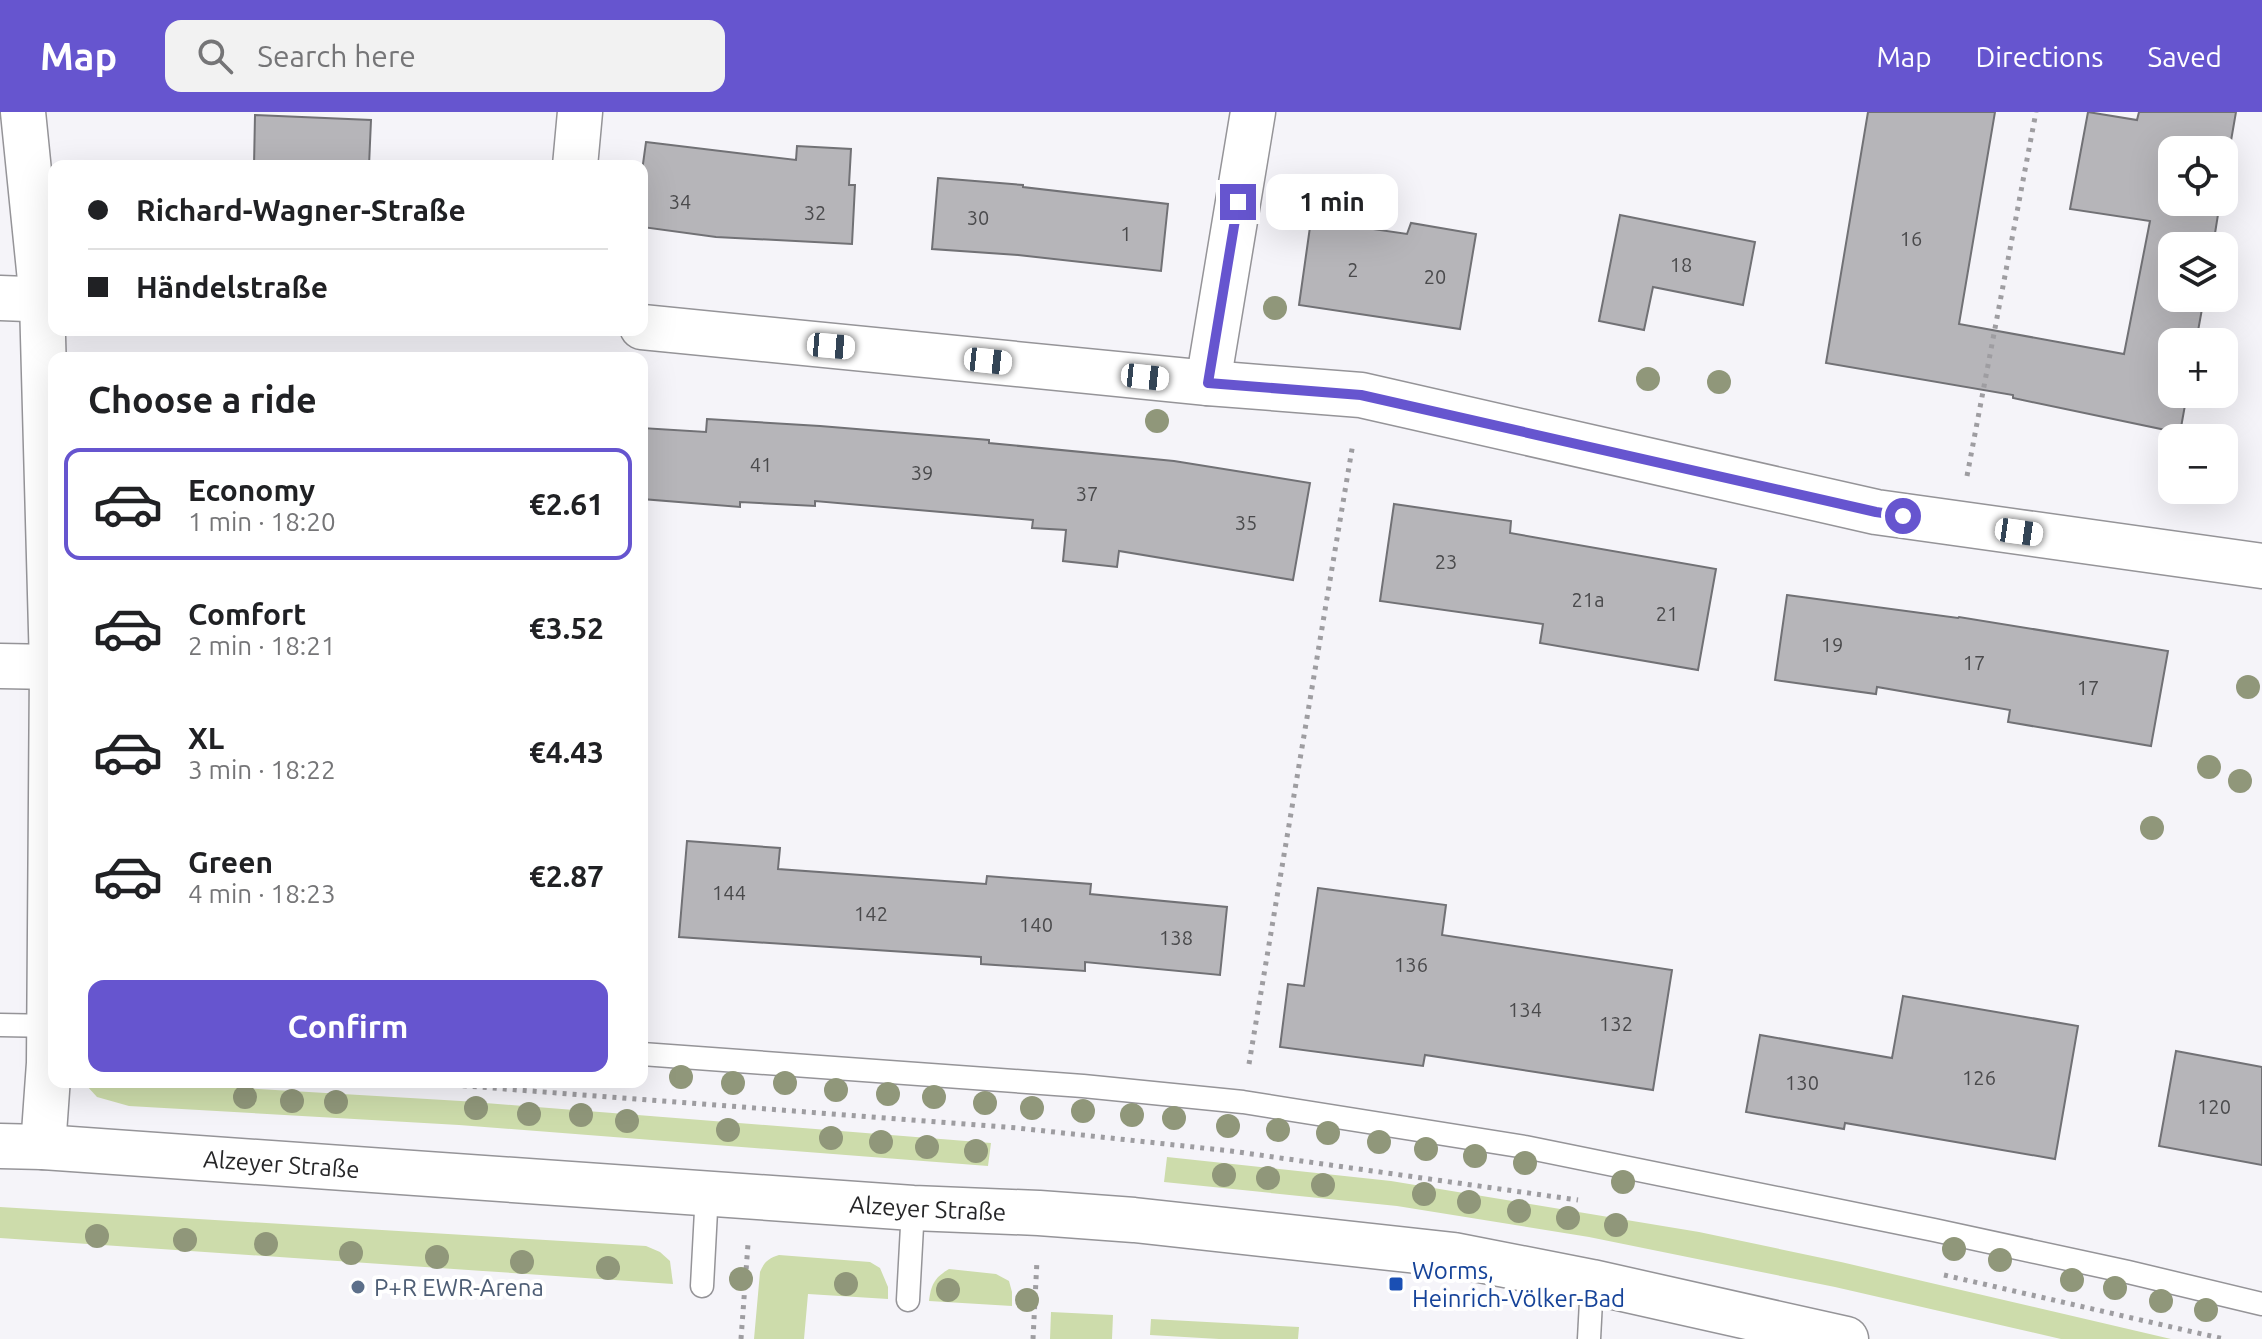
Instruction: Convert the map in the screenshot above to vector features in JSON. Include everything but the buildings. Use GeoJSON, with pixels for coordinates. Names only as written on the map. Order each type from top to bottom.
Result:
{"type":"FeatureCollection","features":[{"type":"Feature","properties":{"kind":"street"},"geometry":{"type":"LineString","coordinates":[[23,112],[48,579]]}},
{"type":"Feature","properties":{"kind":"street"},"geometry":{"type":"LineString","coordinates":[[576,160],[580,112]]}},
{"type":"Feature","properties":{"kind":"street"},"geometry":{"type":"LineString","coordinates":[[1208,383],[1253,112]]}},
{"type":"Feature","properties":{"kind":"street"},"geometry":{"type":"LineString","coordinates":[[648,328],[1208,383],[1361,395],[1876,512],[2262,566]]}},
{"type":"Feature","properties":{"kind":"street"},"geometry":{"type":"LineString","coordinates":[[0,666],[48,667]]}},
{"type":"Feature","properties":{"kind":"street"},"geometry":{"type":"LineString","coordinates":[[43,1147],[48,1077]]}},
{"type":"Feature","properties":{"kind":"street","name":"Alzeyer Straße"},"geometry":{"type":"LineString","coordinates":[[0,1146],[913,1208],[1134,1220],[1454,1255],[1592,1282],[1846,1339]]}},
{"type":"Feature","properties":{"kind":"lane"},"geometry":{"type":"LineString","coordinates":[[0,1025],[48,1026]]}},
{"type":"Feature","properties":{"kind":"lane"},"geometry":{"type":"LineString","coordinates":[[648,1054],[1083,1086],[1243,1102],[1525,1147],[1934,1230],[2262,1304]]}},
{"type":"Feature","properties":{"kind":"lane"},"geometry":{"type":"LineString","coordinates":[[702,1286],[707,1192]]}},
{"type":"Feature","properties":{"kind":"lane"},"geometry":{"type":"LineString","coordinates":[[908,1300],[913,1208]]}},
{"type":"Feature","properties":{"kind":"lane"},"geometry":{"type":"LineString","coordinates":[[1589,1339],[1592,1282]]}},
{"type":"Feature","properties":{"kind":"path"},"geometry":{"type":"LineString","coordinates":[[1958,523],[2036,112]]}},
{"type":"Feature","properties":{"kind":"path"},"geometry":{"type":"LineString","coordinates":[[1231,1151],[1243,1102],[1361,395]]}},
{"type":"Feature","properties":{"kind":"path"},"geometry":{"type":"LineString","coordinates":[[492,1088],[1017,1128],[1231,1151],[1586,1202]]}},
{"type":"Feature","properties":{"kind":"path"},"geometry":{"type":"LineString","coordinates":[[741,1339],[752,1196]]}},
{"type":"Feature","properties":{"kind":"path"},"geometry":{"type":"LineString","coordinates":[[1033,1339],[1039,1213]]}},
{"type":"Feature","properties":{"kind":"path"},"geometry":{"type":"LineString","coordinates":[[1944,1275],[2224,1339]]}},
{"type":"Feature","properties":{"kind":"green space"},"geometry":{"type":"Polygon","coordinates":[[[89,1088],[243,1088],[461,1101],[991,1143],[988,1166],[459,1125],[129,1106],[97,1097],[89,1088]]]}},
{"type":"Feature","properties":{"kind":"green space"},"geometry":{"type":"Polygon","coordinates":[[[1167,1157],[1391,1181],[1699,1232],[2171,1339],[2061,1339],[1835,1287],[1589,1237],[1397,1206],[1164,1182],[1167,1157]]]}},
{"type":"Feature","properties":{"kind":"green space"},"geometry":{"type":"Polygon","coordinates":[[[0,1207],[646,1246],[670,1261],[673,1284],[0,1238],[0,1207]]]}},
{"type":"Feature","properties":{"kind":"green space"},"geometry":{"type":"Polygon","coordinates":[[[779,1255],[870,1262],[880,1268],[888,1287],[888,1299],[808,1294],[804,1339],[754,1339],[760,1272],[767,1261],[779,1255]]]}},
{"type":"Feature","properties":{"kind":"green space"},"geometry":{"type":"Polygon","coordinates":[[[949,1269],[996,1274],[1009,1281],[1012,1306],[929,1301],[934,1282],[949,1269]]]}},
{"type":"Feature","properties":{"kind":"green space"},"geometry":{"type":"Polygon","coordinates":[[[1051,1312],[1113,1315],[1112,1339],[1050,1339],[1051,1312]]]}},
{"type":"Feature","properties":{"kind":"green space"},"geometry":{"type":"Polygon","coordinates":[[[1151,1319],[1299,1327],[1298,1339],[1150,1335],[1151,1319]]]}},
{"type":"Feature","properties":{"kind":"place","name":"Worms, Heinrich-Völker-Bad"},"geometry":{"type":"Point","coordinates":[1396,1284]}},
{"type":"Feature","properties":{"kind":"place","name":"P+R EWR-Arena"},"geometry":{"type":"Point","coordinates":[358,1287]}},
{"type":"Feature","properties":{"kind":"route"},"geometry":{"type":"LineString","coordinates":[[1238,202],[1208,383],[1361,395],[1903,516]]}}]}
